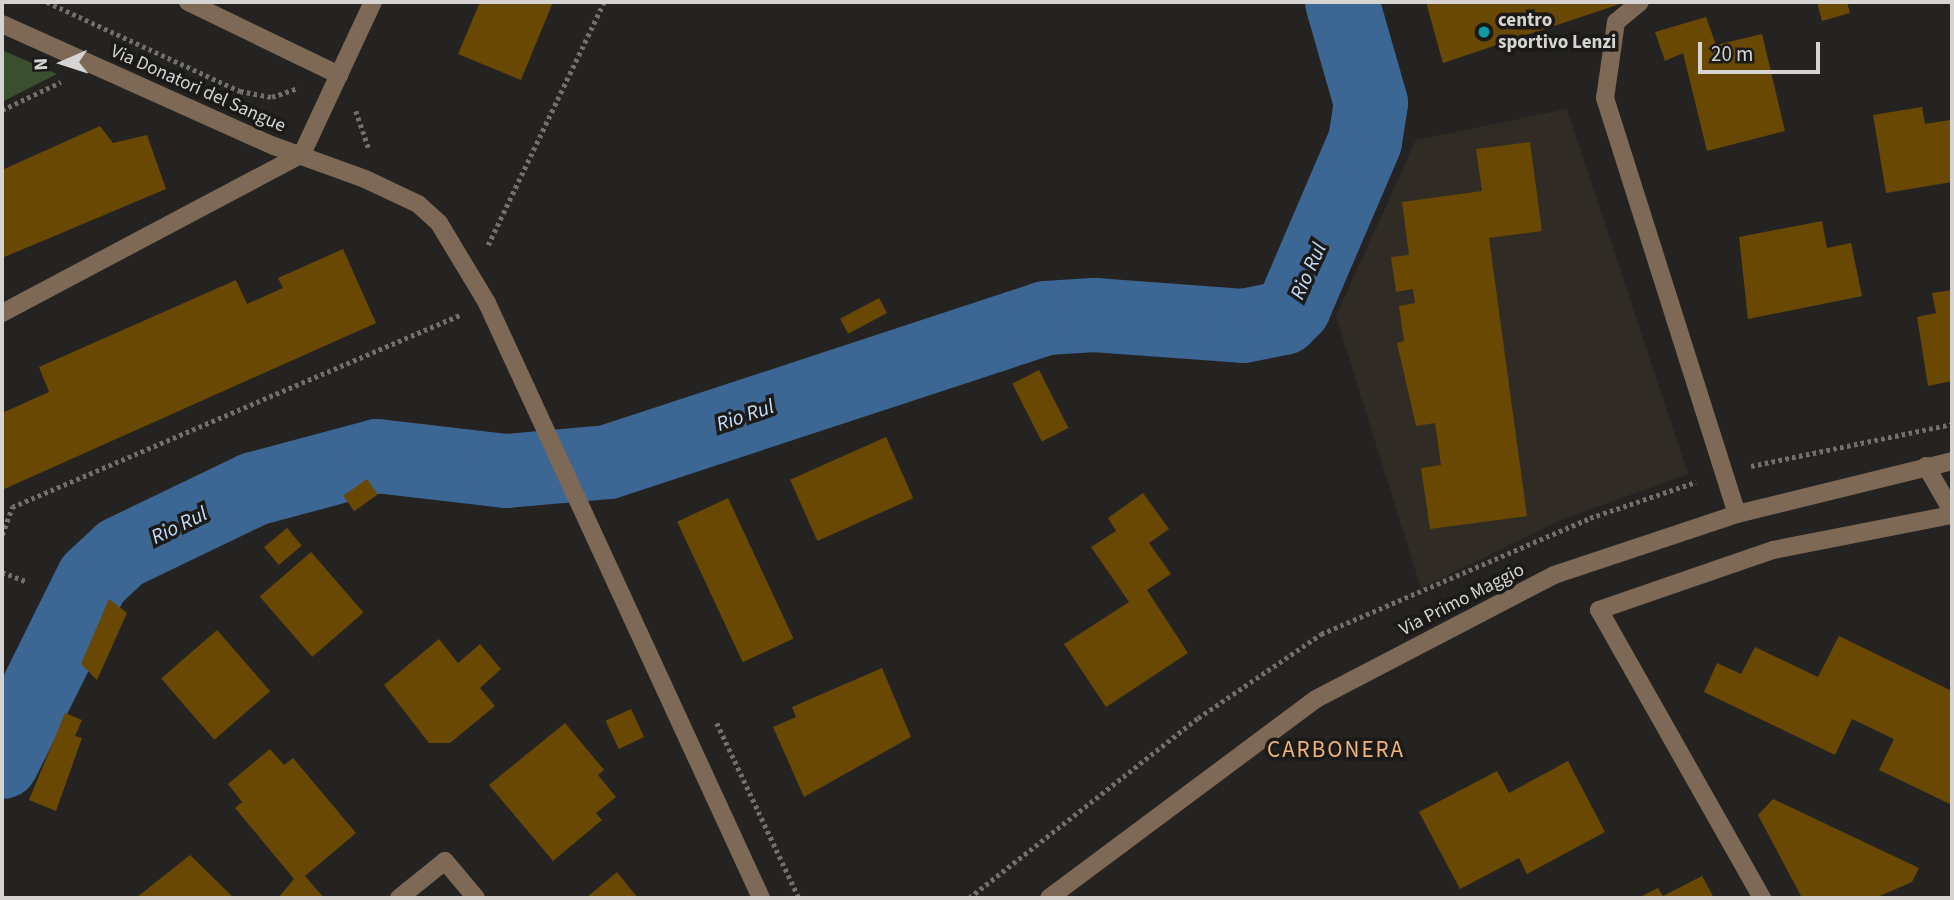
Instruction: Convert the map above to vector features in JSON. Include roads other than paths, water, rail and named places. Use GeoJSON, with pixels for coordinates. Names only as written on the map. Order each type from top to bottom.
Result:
{"type":"FeatureCollection","features":[{"type":"Feature","properties":{"kind":"street"},"geometry":{"type":"LineString","coordinates":[[188,2],[339,75]]}},
{"type":"Feature","properties":{"kind":"street"},"geometry":{"type":"LineString","coordinates":[[2,313],[302,154],[373,2]]}},
{"type":"Feature","properties":{"kind":"street"},"geometry":{"type":"LineString","coordinates":[[1640,2],[1616,22],[1605,98],[1737,514]]}},
{"type":"Feature","properties":{"kind":"street","name":"Via Donatori del Sangue"},"geometry":{"type":"LineString","coordinates":[[2,24],[96,67],[418,204],[457,248],[487,303],[573,499],[761,898]]}},
{"type":"Feature","properties":{"kind":"street","name":"Via Primo Maggio"},"geometry":{"type":"LineString","coordinates":[[1049,898],[1316,699],[1554,575],[1737,514],[1952,461]]}},
{"type":"Feature","properties":{"kind":"street"},"geometry":{"type":"LineString","coordinates":[[1762,898],[1599,610],[1773,550],[1952,513],[1926,466]]}},
{"type":"Feature","properties":{"kind":"street"},"geometry":{"type":"LineString","coordinates":[[399,898],[445,861],[475,898]]}},
{"type":"Feature","properties":{"kind":"waterway","name":"Rio Rul"},"geometry":{"type":"LineString","coordinates":[[2,762],[93,579],[121,553],[254,489],[377,456],[506,471],[608,462],[1046,318],[1094,315],[1243,326],[1283,318],[1294,307],[1365,141],[1371,103],[1342,2]]}},
{"type":"Feature","properties":{"kind":"place","name":"centro sportivo Lenzi"},"geometry":{"type":"Point","coordinates":[1484,32]}},
{"type":"Feature","properties":{"kind":"district","name":"CARBONERA"},"geometry":{"type":"Point","coordinates":[1336,750]}}]}
